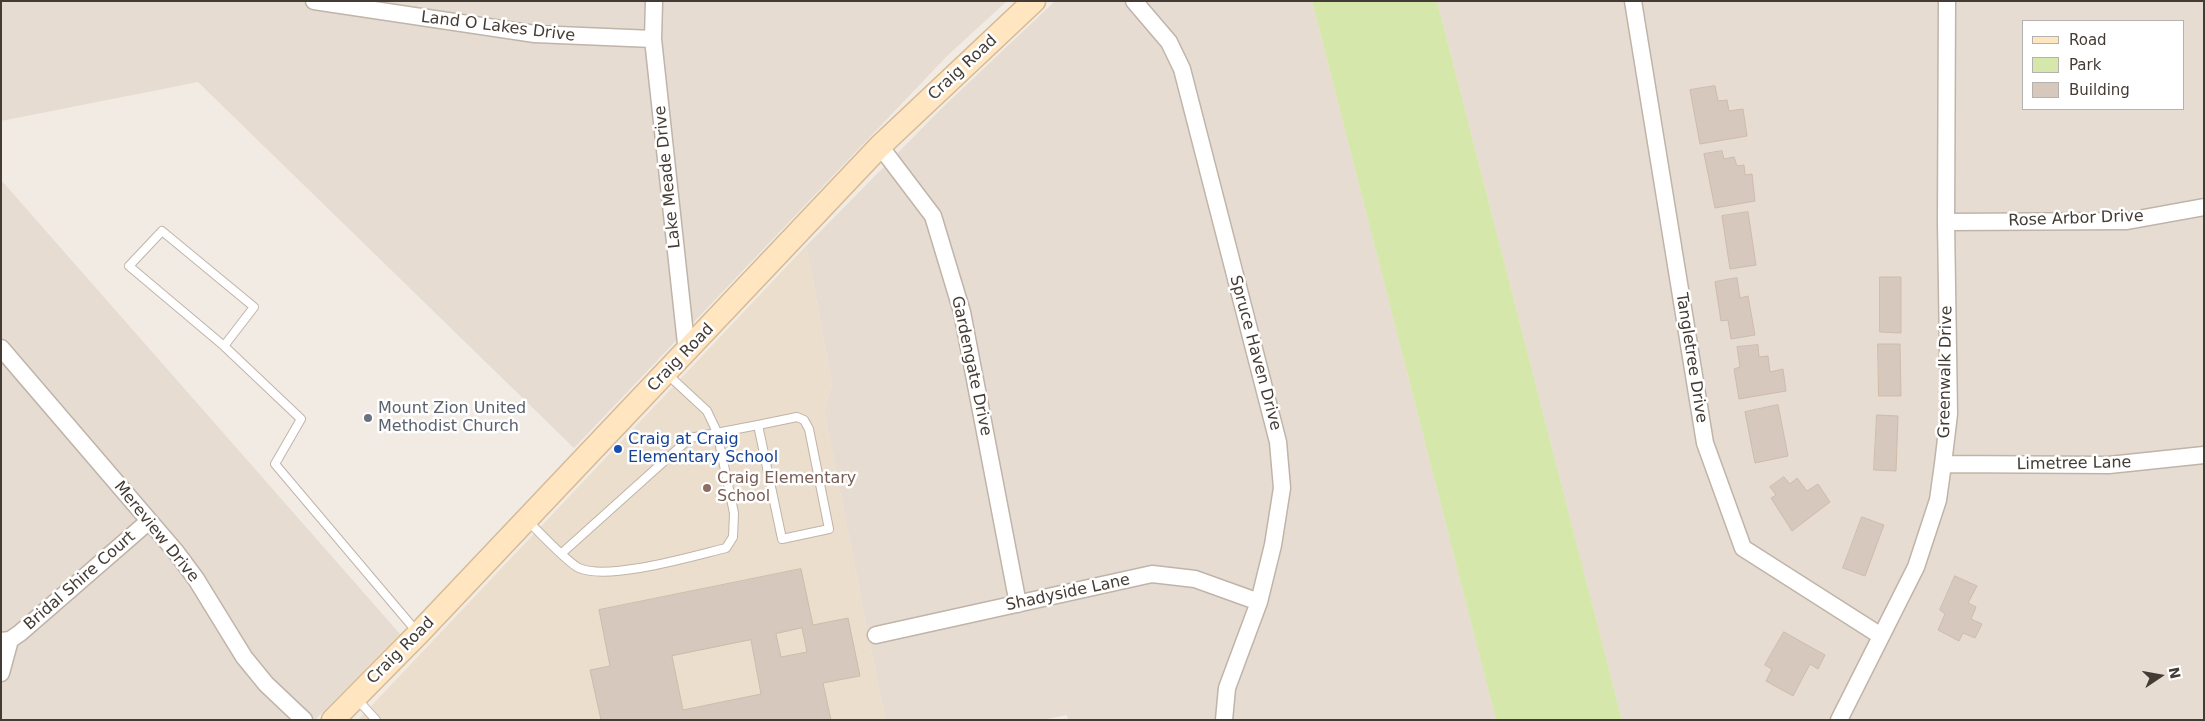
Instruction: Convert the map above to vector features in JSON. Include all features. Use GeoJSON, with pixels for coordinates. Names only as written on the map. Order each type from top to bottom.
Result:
{"type":"FeatureCollection","features":[{"type":"Feature","properties":{"kind":"main road","name":"Craig Road"},"geometry":{"type":"LineString","coordinates":[[333,720],[418,634],[686,353],[880,146],[1034,1]]}},
{"type":"Feature","properties":{"kind":"street","name":"Land O Lakes Drive"},"geometry":{"type":"LineString","coordinates":[[314,1],[347,3],[535,34],[653,39]]}},
{"type":"Feature","properties":{"kind":"street","name":"Lake Meade Drive"},"geometry":{"type":"LineString","coordinates":[[654,1],[653,39],[686,353]]}},
{"type":"Feature","properties":{"kind":"street","name":"Spruce Haven Drive"},"geometry":{"type":"LineString","coordinates":[[1134,1],[1170,42],[1182,69],[1278,442],[1282,488],[1274,545],[1259,602],[1227,688],[1224,720]]}},
{"type":"Feature","properties":{"kind":"street","name":"Tangletree Drive"},"geometry":{"type":"LineString","coordinates":[[1633,1],[1705,442],[1743,548],[1881,636]]}},
{"type":"Feature","properties":{"kind":"street","name":"Greenwalk Drive"},"geometry":{"type":"LineString","coordinates":[[1839,720],[1920,558],[1938,500],[1949,414],[1946,222],[1947,1]]}},
{"type":"Feature","properties":{"kind":"street","name":"Gardengate Drive"},"geometry":{"type":"LineString","coordinates":[[880,146],[933,216],[939,235],[962,312],[1018,604]]}},
{"type":"Feature","properties":{"kind":"street","name":"Rose Arbor Drive"},"geometry":{"type":"LineString","coordinates":[[1946,222],[2127,221],[2204,207]]}},
{"type":"Feature","properties":{"kind":"street","name":"Mereview Drive"},"geometry":{"type":"LineString","coordinates":[[1,348],[176,552],[196,579],[244,658],[266,684],[304,720]]}},
{"type":"Feature","properties":{"kind":"street","name":"Limetree Lane"},"geometry":{"type":"LineString","coordinates":[[1943,464],[2109,465],[2204,454]]}},
{"type":"Feature","properties":{"kind":"street","name":"Bridal Shire Court"},"geometry":{"type":"LineString","coordinates":[[1,673],[6,640],[149,521]]}},
{"type":"Feature","properties":{"kind":"street","name":"Shadyside Lane"},"geometry":{"type":"LineString","coordinates":[[876,636],[1152,574],[1195,579],[1259,602]]}},
{"type":"Feature","properties":{"kind":"lane"},"geometry":{"type":"LineString","coordinates":[[224,346],[254,307],[162,231],[129,266],[224,346],[301,419],[275,464],[418,634]]}},
{"type":"Feature","properties":{"kind":"lane"},"geometry":{"type":"LineString","coordinates":[[526,520],[577,568],[594,572],[648,567],[726,548],[733,537],[734,513],[717,432],[707,411],[665,373]]}},
{"type":"Feature","properties":{"kind":"lane"},"geometry":{"type":"LineString","coordinates":[[562,553],[690,438],[797,417],[804,420],[809,429],[829,529],[782,539],[758,425]]}},
{"type":"Feature","properties":{"kind":"lane"},"geometry":{"type":"LineString","coordinates":[[355,697],[376,720]]}},
{"type":"Feature","properties":{"kind":"shaded area"},"geometry":{"type":"Polygon","coordinates":[[[1,1],[1007,1],[947,56],[574,448],[198,82],[1,121],[1,1]]]}},
{"type":"Feature","properties":{"kind":"shaded area"},"geometry":{"type":"Polygon","coordinates":[[[1055,1],[1312,1],[1496,720],[1068,720],[1067,715],[1041,720],[885,720],[824,411],[832,384],[806,246],[940,110],[1055,1]]]}},
{"type":"Feature","properties":{"kind":"shaded area"},"geometry":{"type":"Polygon","coordinates":[[[1437,1],[2204,1],[2204,720],[1622,720],[1437,1]]]}},
{"type":"Feature","properties":{"kind":"shaded area"},"geometry":{"type":"Polygon","coordinates":[[[1,180],[400,634],[315,720],[1,720],[1,180]]]}},
{"type":"Feature","properties":{"kind":"shaded area","name":"Craig Elementary School"},"geometry":{"type":"Polygon","coordinates":[[[806,246],[832,384],[824,411],[885,720],[358,720],[806,246]]]}},
{"type":"Feature","properties":{"kind":"green space"},"geometry":{"type":"Polygon","coordinates":[[[1312,1],[1437,1],[1622,720],[1496,720],[1312,1]]]}},
{"type":"Feature","properties":{"kind":"building"},"geometry":{"type":"Polygon","coordinates":[[[1715,86],[1718,101],[1727,100],[1729,111],[1743,109],[1747,136],[1700,144],[1690,90],[1715,86]]]}},
{"type":"Feature","properties":{"kind":"building"},"geometry":{"type":"Polygon","coordinates":[[[1722,151],[1724,159],[1734,157],[1737,166],[1744,165],[1745,175],[1752,174],[1755,201],[1715,208],[1704,154],[1722,151]]]}},
{"type":"Feature","properties":{"kind":"building"},"geometry":{"type":"Polygon","coordinates":[[[1748,212],[1756,265],[1730,269],[1722,216],[1748,212]]]}},
{"type":"Feature","properties":{"kind":"building"},"geometry":{"type":"Polygon","coordinates":[[[1880,277],[1901,277],[1901,333],[1880,332],[1880,277]]]}},
{"type":"Feature","properties":{"kind":"building"},"geometry":{"type":"Polygon","coordinates":[[[1737,278],[1740,298],[1748,296],[1755,335],[1731,339],[1728,320],[1721,321],[1715,282],[1737,278]]]}},
{"type":"Feature","properties":{"kind":"building"},"geometry":{"type":"Polygon","coordinates":[[[1878,344],[1900,344],[1901,396],[1879,396],[1878,344]]]}},
{"type":"Feature","properties":{"kind":"building"},"geometry":{"type":"Polygon","coordinates":[[[1758,345],[1759,357],[1768,356],[1770,372],[1783,369],[1786,391],[1739,399],[1734,369],[1740,367],[1737,347],[1758,345]]]}},
{"type":"Feature","properties":{"kind":"building"},"geometry":{"type":"Polygon","coordinates":[[[1778,405],[1788,456],[1755,463],[1745,412],[1778,405]]]}},
{"type":"Feature","properties":{"kind":"building"},"geometry":{"type":"Polygon","coordinates":[[[1877,415],[1898,416],[1896,471],[1874,470],[1877,415]]]}},
{"type":"Feature","properties":{"kind":"building"},"geometry":{"type":"Polygon","coordinates":[[[1784,477],[1790,484],[1797,478],[1807,491],[1818,484],[1830,502],[1792,531],[1771,498],[1776,495],[1770,487],[1784,477]]]}},
{"type":"Feature","properties":{"kind":"building"},"geometry":{"type":"Polygon","coordinates":[[[1862,517],[1884,525],[1865,576],[1843,568],[1862,517]]]}},
{"type":"Feature","properties":{"kind":"building"},"geometry":{"type":"Polygon","coordinates":[[[801,569],[813,625],[848,618],[860,676],[823,683],[831,720],[601,720],[590,670],[610,666],[599,610],[801,569]],[[802,628],[776,634],[781,657],[807,652],[802,628]],[[751,640],[672,656],[683,710],[761,694],[751,640]]]}},
{"type":"Feature","properties":{"kind":"building"},"geometry":{"type":"Polygon","coordinates":[[[1955,576],[1977,586],[1968,603],[1976,607],[1971,619],[1982,624],[1975,638],[1963,633],[1959,641],[1938,630],[1945,614],[1940,610],[1955,576]]]}},
{"type":"Feature","properties":{"kind":"building"},"geometry":{"type":"Polygon","coordinates":[[[1784,632],[1825,655],[1818,669],[1810,664],[1793,696],[1766,681],[1772,669],[1765,665],[1784,632]]]}},
{"type":"Feature","properties":{"kind":"place","name":"Mount Zion United Methodist Church"},"geometry":{"type":"Point","coordinates":[368,418]}},
{"type":"Feature","properties":{"kind":"place","name":"Craig at Craig Elementary School"},"geometry":{"type":"Point","coordinates":[618,449]}},
{"type":"Feature","properties":{"kind":"place","name":"Craig Elementary School"},"geometry":{"type":"Point","coordinates":[707,488]}}]}
